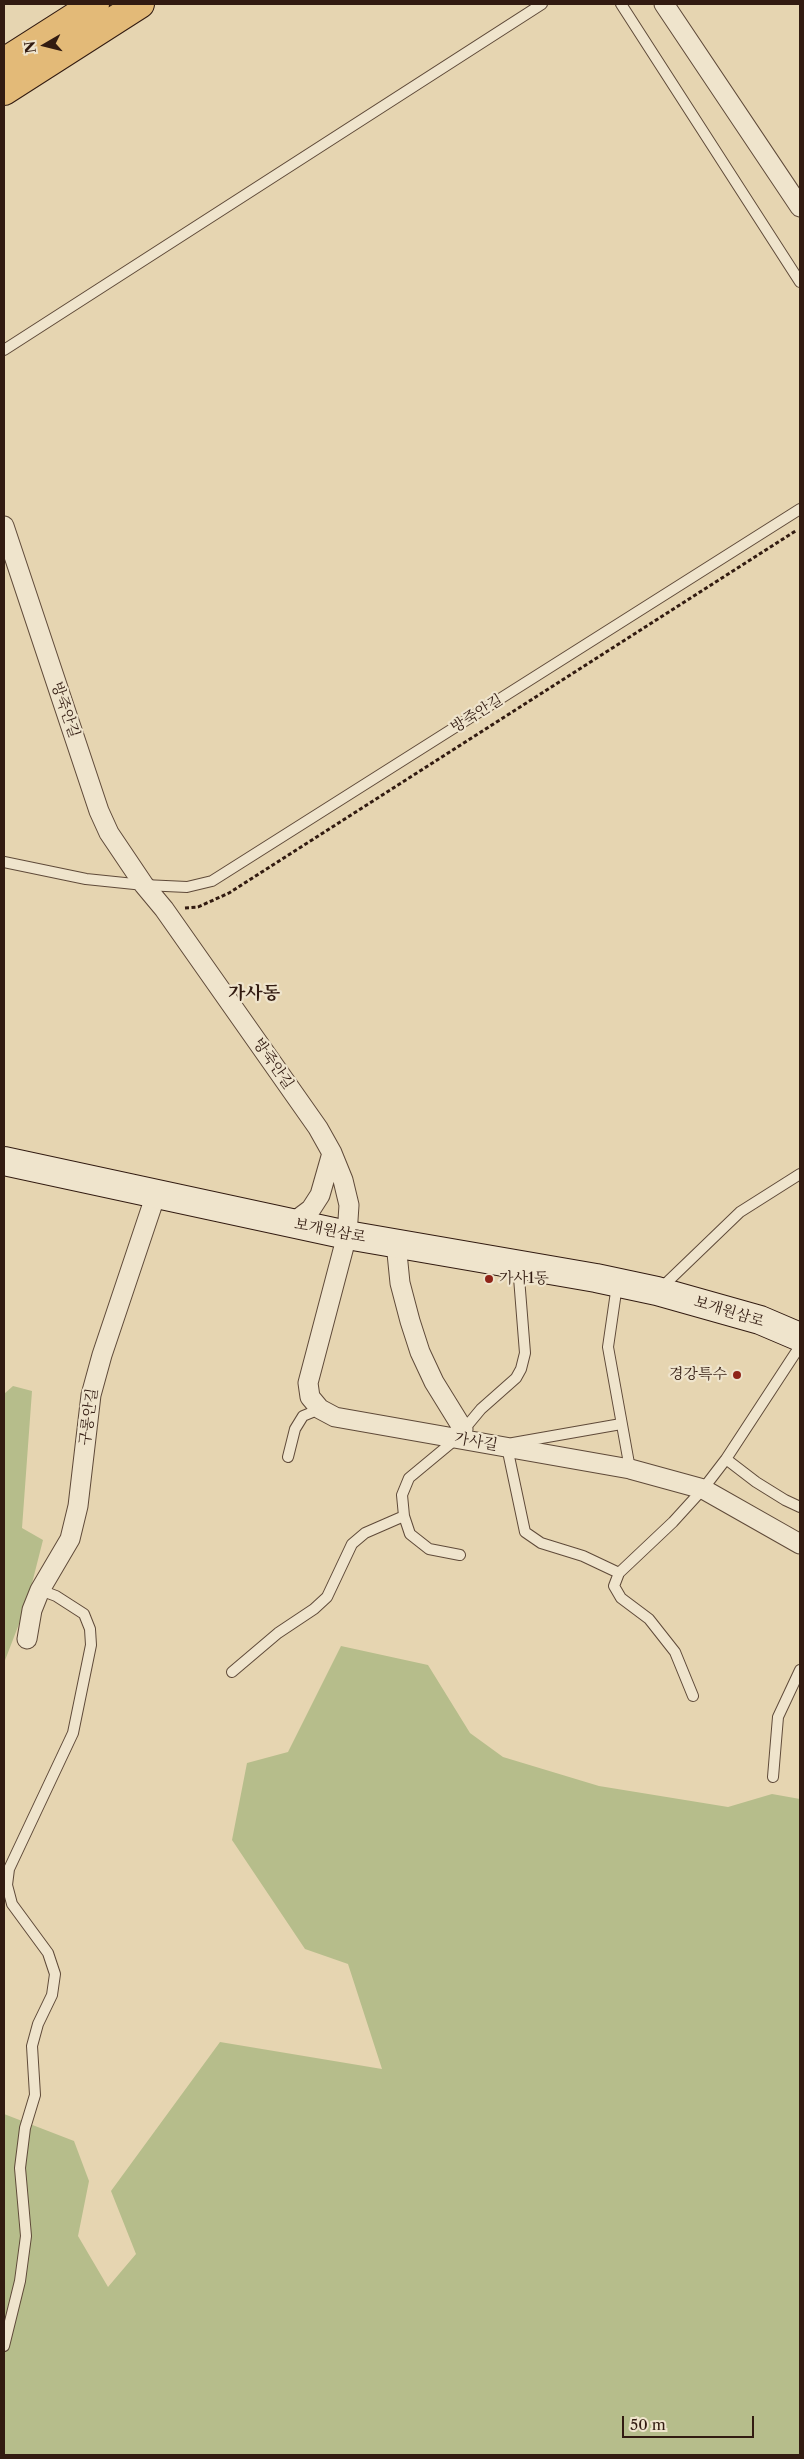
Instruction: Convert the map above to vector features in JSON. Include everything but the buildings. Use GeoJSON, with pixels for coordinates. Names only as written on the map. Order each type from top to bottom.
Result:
{"type":"FeatureCollection","features":[{"type":"Feature","properties":{"kind":"highway"},"geometry":{"type":"LineString","coordinates":[[4,62],[95,4]]}},
{"type":"Feature","properties":{"kind":"highway"},"geometry":{"type":"LineString","coordinates":[[4,91],[140,4]]}},
{"type":"Feature","properties":{"kind":"main road","name":"보개원삼로"},"geometry":{"type":"LineString","coordinates":[[4,1161],[291,1224],[518,1264],[657,1291],[760,1320],[800,1337]]}},
{"type":"Feature","properties":{"kind":"street"},"geometry":{"type":"LineString","coordinates":[[664,4],[800,207]]}},
{"type":"Feature","properties":{"kind":"street","name":"방죽안길"},"geometry":{"type":"LineString","coordinates":[[4,526],[99,810],[114,840],[144,885],[164,909],[318,1128],[332,1153],[343,1180],[349,1205],[347,1235]]}},
{"type":"Feature","properties":{"kind":"street"},"geometry":{"type":"LineString","coordinates":[[291,1224],[311,1208],[320,1195],[332,1153]]}},
{"type":"Feature","properties":{"kind":"street","name":"구롱안길"},"geometry":{"type":"LineString","coordinates":[[27,1639],[32,1610],[40,1590],[70,1539],[78,1506],[91,1395],[102,1355],[156,1194]]}},
{"type":"Feature","properties":{"kind":"street"},"geometry":{"type":"LineString","coordinates":[[320,1409],[310,1397],[308,1383],[347,1235]]}},
{"type":"Feature","properties":{"kind":"street"},"geometry":{"type":"LineString","coordinates":[[396,1243],[400,1284],[420,1352],[460,1434]]}},
{"type":"Feature","properties":{"kind":"street","name":"가사길"},"geometry":{"type":"LineString","coordinates":[[320,1409],[335,1417],[460,1434],[504,1447],[630,1468],[703,1489],[800,1544]]}},
{"type":"Feature","properties":{"kind":"lane"},"geometry":{"type":"LineString","coordinates":[[4,350],[542,4]]}},
{"type":"Feature","properties":{"kind":"lane"},"geometry":{"type":"LineString","coordinates":[[620,4],[800,282]]}},
{"type":"Feature","properties":{"kind":"lane","name":"방죽안길"},"geometry":{"type":"LineString","coordinates":[[144,885],[187,887],[212,881],[800,509]]}},
{"type":"Feature","properties":{"kind":"lane"},"geometry":{"type":"LineString","coordinates":[[4,862],[86,879],[144,885]]}},
{"type":"Feature","properties":{"kind":"lane"},"geometry":{"type":"LineString","coordinates":[[657,1291],[740,1212],[800,1174]]}},
{"type":"Feature","properties":{"kind":"lane"},"geometry":{"type":"LineString","coordinates":[[460,1555],[428,1549],[410,1534],[404,1516],[402,1495],[409,1478],[460,1434],[481,1409],[516,1378],[521,1369],[525,1353],[518,1264]]}},
{"type":"Feature","properties":{"kind":"lane"},"geometry":{"type":"LineString","coordinates":[[618,1283],[608,1347],[630,1468]]}},
{"type":"Feature","properties":{"kind":"lane"},"geometry":{"type":"LineString","coordinates":[[693,1696],[675,1652],[649,1619],[621,1598],[614,1586],[619,1574],[673,1522],[703,1489],[726,1459],[800,1346]]}},
{"type":"Feature","properties":{"kind":"lane"},"geometry":{"type":"LineString","coordinates":[[288,1457],[295,1429],[303,1416],[320,1409]]}},
{"type":"Feature","properties":{"kind":"lane"},"geometry":{"type":"LineString","coordinates":[[619,1574],[583,1556],[541,1543],[525,1532],[504,1447],[621,1424]]}},
{"type":"Feature","properties":{"kind":"lane"},"geometry":{"type":"LineString","coordinates":[[726,1459],[778,1495],[800,1506]]}},
{"type":"Feature","properties":{"kind":"lane"},"geometry":{"type":"LineString","coordinates":[[232,1672],[278,1633],[314,1610],[327,1597],[352,1544],[365,1533],[404,1516]]}},
{"type":"Feature","properties":{"kind":"lane"},"geometry":{"type":"LineString","coordinates":[[4,2346],[20,2281],[26,2236],[20,2168],[25,2128],[36,2095],[32,2046],[38,2024],[52,1995],[55,1974],[48,1953],[12,1904],[7,1885],[9,1869],[73,1733],[92,1645],[90,1629],[84,1614],[56,1596],[40,1590]]}},
{"type":"Feature","properties":{"kind":"lane"},"geometry":{"type":"LineString","coordinates":[[773,1778],[778,1717],[800,1670]]}},
{"type":"Feature","properties":{"kind":"path"},"geometry":{"type":"LineString","coordinates":[[164,909],[198,907],[229,893],[797,530]]}},
{"type":"Feature","properties":{"kind":"green space"},"geometry":{"type":"Polygon","coordinates":[[[13,1386],[32,1391],[22,1528],[43,1540],[27,1603],[4,1663],[4,1394],[13,1386]]]}},
{"type":"Feature","properties":{"kind":"green space"},"geometry":{"type":"Polygon","coordinates":[[[341,1646],[428,1665],[470,1733],[503,1757],[599,1786],[728,1807],[772,1794],[800,1799],[800,2455],[4,2455],[4,2114],[74,2141],[89,2181],[78,2236],[108,2287],[136,2254],[111,2191],[220,2042],[382,2069],[348,1964],[305,1949],[232,1840],[247,1763],[288,1752],[341,1646]]]}},
{"type":"Feature","properties":{"kind":"place","name":"가사1동"},"geometry":{"type":"Point","coordinates":[489,1279]}},
{"type":"Feature","properties":{"kind":"place","name":"경강특수"},"geometry":{"type":"Point","coordinates":[737,1375]}},
{"type":"Feature","properties":{"kind":"district","name":"가사동"},"geometry":{"type":"Point","coordinates":[254,994]}}]}
